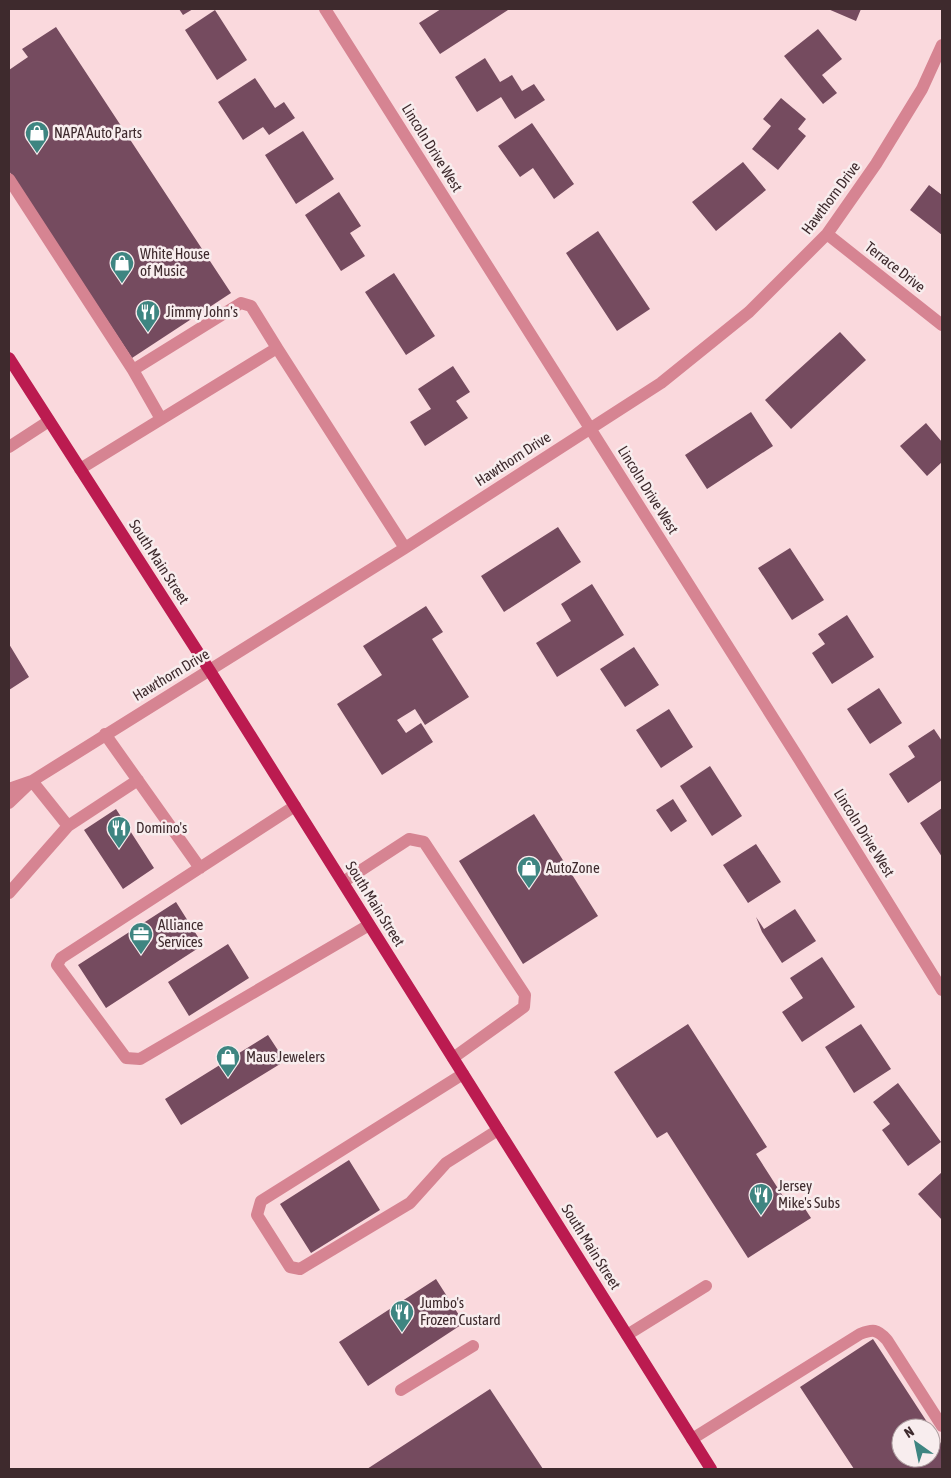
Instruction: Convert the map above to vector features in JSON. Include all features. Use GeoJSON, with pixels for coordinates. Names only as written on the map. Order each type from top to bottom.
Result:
{"type":"FeatureCollection","features":[{"type":"Feature","properties":{"kind":"main road","name":"South Main Street"},"geometry":{"type":"LineString","coordinates":[[9,358],[210,671],[711,1469]]}},
{"type":"Feature","properties":{"kind":"street","name":"Lincoln Drive West"},"geometry":{"type":"LineString","coordinates":[[326,9],[800,759],[942,990]]}},
{"type":"Feature","properties":{"kind":"street","name":"Hawthorn Drive"},"geometry":{"type":"LineString","coordinates":[[9,804],[32,781],[405,548],[661,383],[727,330],[748,312],[827,234],[876,164],[922,89],[942,45]]}},
{"type":"Feature","properties":{"kind":"street"},"geometry":{"type":"LineString","coordinates":[[9,179],[133,370],[161,419]]}},
{"type":"Feature","properties":{"kind":"street","name":"Terrace Drive"},"geometry":{"type":"LineString","coordinates":[[827,234],[942,324]]}},
{"type":"Feature","properties":{"kind":"street"},"geometry":{"type":"LineString","coordinates":[[133,370],[240,303],[251,306],[405,548]]}},
{"type":"Feature","properties":{"kind":"street"},"geometry":{"type":"LineString","coordinates":[[80,469],[277,348]]}},
{"type":"Feature","properties":{"kind":"street"},"geometry":{"type":"LineString","coordinates":[[9,447],[49,421]]}},
{"type":"Feature","properties":{"kind":"street"},"geometry":{"type":"LineString","coordinates":[[105,734],[200,868]]}},
{"type":"Feature","properties":{"kind":"street"},"geometry":{"type":"LineString","coordinates":[[9,893],[68,826],[138,780]]}},
{"type":"Feature","properties":{"kind":"street"},"geometry":{"type":"LineString","coordinates":[[9,788],[32,781],[68,826]]}},
{"type":"Feature","properties":{"kind":"street"},"geometry":{"type":"LineString","coordinates":[[295,806],[61,958],[57,965],[126,1058],[140,1059],[369,925]]}},
{"type":"Feature","properties":{"kind":"street"},"geometry":{"type":"LineString","coordinates":[[343,882],[409,839],[424,842],[525,995],[524,1007],[453,1058]]}},
{"type":"Feature","properties":{"kind":"street"},"geometry":{"type":"LineString","coordinates":[[463,1074],[261,1201],[258,1215],[290,1267],[300,1269],[410,1203],[446,1163],[498,1130]]}},
{"type":"Feature","properties":{"kind":"street"},"geometry":{"type":"LineString","coordinates":[[627,1335],[706,1286]]}},
{"type":"Feature","properties":{"kind":"street"},"geometry":{"type":"LineString","coordinates":[[692,1439],[860,1334],[870,1330],[880,1332],[887,1340],[942,1426]]}},
{"type":"Feature","properties":{"kind":"street"},"geometry":{"type":"LineString","coordinates":[[401,1390],[473,1346]]}},
{"type":"Feature","properties":{"kind":"building"},"geometry":{"type":"Polygon","coordinates":[[[179,9],[193,9],[183,15],[179,9]]]}},
{"type":"Feature","properties":{"kind":"building"},"geometry":{"type":"Polygon","coordinates":[[[441,9],[508,10],[440,54],[419,23],[441,9]]]}},
{"type":"Feature","properties":{"kind":"building"},"geometry":{"type":"Polygon","coordinates":[[[828,9],[861,9],[856,21],[828,9]]]}},
{"type":"Feature","properties":{"kind":"building"},"geometry":{"type":"Polygon","coordinates":[[[215,10],[247,60],[217,80],[185,30],[215,10]]]}},
{"type":"Feature","properties":{"kind":"building"},"geometry":{"type":"Polygon","coordinates":[[[56,27],[231,293],[132,358],[9,171],[9,70],[28,57],[22,49],[56,27]]]}},
{"type":"Feature","properties":{"kind":"building"},"geometry":{"type":"Polygon","coordinates":[[[818,29],[842,59],[822,75],[837,93],[823,104],[784,56],[818,29]]]}},
{"type":"Feature","properties":{"kind":"building"},"geometry":{"type":"Polygon","coordinates":[[[485,58],[500,82],[512,75],[522,91],[534,84],[545,100],[515,119],[501,97],[477,112],[455,77],[485,58]]]}},
{"type":"Feature","properties":{"kind":"building"},"geometry":{"type":"Polygon","coordinates":[[[255,78],[275,108],[284,102],[295,118],[269,135],[263,127],[243,140],[218,102],[255,78]]]}},
{"type":"Feature","properties":{"kind":"building"},"geometry":{"type":"Polygon","coordinates":[[[781,98],[806,119],[798,129],[806,136],[778,170],[752,149],[771,126],[763,119],[781,98]]]}},
{"type":"Feature","properties":{"kind":"building"},"geometry":{"type":"Polygon","coordinates":[[[532,123],[574,184],[554,199],[533,168],[520,177],[498,146],[532,123]]]}},
{"type":"Feature","properties":{"kind":"building"},"geometry":{"type":"Polygon","coordinates":[[[303,131],[334,179],[296,204],[265,155],[303,131]]]}},
{"type":"Feature","properties":{"kind":"building"},"geometry":{"type":"Polygon","coordinates":[[[743,162],[766,190],[716,231],[692,202],[743,162]]]}},
{"type":"Feature","properties":{"kind":"building"},"geometry":{"type":"Polygon","coordinates":[[[929,185],[942,195],[942,235],[910,210],[929,185]]]}},
{"type":"Feature","properties":{"kind":"building"},"geometry":{"type":"Polygon","coordinates":[[[339,192],[361,226],[350,233],[365,256],[341,271],[305,215],[339,192]]]}},
{"type":"Feature","properties":{"kind":"building"},"geometry":{"type":"Polygon","coordinates":[[[598,231],[650,309],[617,331],[566,253],[598,231]]]}},
{"type":"Feature","properties":{"kind":"building"},"geometry":{"type":"Polygon","coordinates":[[[394,273],[435,336],[406,355],[365,292],[394,273]]]}},
{"type":"Feature","properties":{"kind":"building"},"geometry":{"type":"Polygon","coordinates":[[[840,332],[866,360],[791,429],[765,400],[840,332]]]}},
{"type":"Feature","properties":{"kind":"building"},"geometry":{"type":"Polygon","coordinates":[[[453,366],[470,392],[456,401],[468,418],[425,446],[410,422],[431,409],[418,389],[453,366]]]}},
{"type":"Feature","properties":{"kind":"building"},"geometry":{"type":"Polygon","coordinates":[[[751,412],[773,446],[707,489],[685,455],[751,412]]]}},
{"type":"Feature","properties":{"kind":"building"},"geometry":{"type":"Polygon","coordinates":[[[926,423],[942,442],[942,462],[927,476],[900,446],[926,423]]]}},
{"type":"Feature","properties":{"kind":"building"},"geometry":{"type":"Polygon","coordinates":[[[558,527],[581,562],[504,612],[481,576],[558,527]]]}},
{"type":"Feature","properties":{"kind":"building"},"geometry":{"type":"Polygon","coordinates":[[[790,548],[824,600],[792,620],[758,568],[790,548]]]}},
{"type":"Feature","properties":{"kind":"building"},"geometry":{"type":"Polygon","coordinates":[[[592,584],[624,635],[557,677],[536,643],[571,621],[561,604],[592,584]]]}},
{"type":"Feature","properties":{"kind":"building"},"geometry":{"type":"Polygon","coordinates":[[[426,606],[443,632],[432,639],[469,697],[425,725],[415,709],[397,720],[406,733],[421,723],[433,742],[382,775],[337,704],[382,675],[363,646],[426,606]]]}},
{"type":"Feature","properties":{"kind":"building"},"geometry":{"type":"Polygon","coordinates":[[[847,615],[874,657],[832,684],[812,653],[825,644],[818,634],[847,615]]]}},
{"type":"Feature","properties":{"kind":"building"},"geometry":{"type":"Polygon","coordinates":[[[9,644],[29,677],[9,690],[9,644]]]}},
{"type":"Feature","properties":{"kind":"building"},"geometry":{"type":"Polygon","coordinates":[[[634,647],[659,685],[625,707],[600,669],[634,647]]]}},
{"type":"Feature","properties":{"kind":"building"},"geometry":{"type":"Polygon","coordinates":[[[879,688],[902,723],[870,744],[847,709],[879,688]]]}},
{"type":"Feature","properties":{"kind":"building"},"geometry":{"type":"Polygon","coordinates":[[[669,709],[693,747],[661,768],[636,730],[669,709]]]}},
{"type":"Feature","properties":{"kind":"building"},"geometry":{"type":"Polygon","coordinates":[[[934,729],[942,741],[942,780],[908,803],[889,774],[915,757],[908,746],[934,729]]]}},
{"type":"Feature","properties":{"kind":"building"},"geometry":{"type":"Polygon","coordinates":[[[710,766],[742,816],[712,836],[680,786],[710,766]]]}},
{"type":"Feature","properties":{"kind":"building"},"geometry":{"type":"Polygon","coordinates":[[[673,799],[687,821],[671,832],[656,810],[673,799]]]}},
{"type":"Feature","properties":{"kind":"building"},"geometry":{"type":"Polygon","coordinates":[[[942,808],[942,857],[920,823],[942,808]]]}},
{"type":"Feature","properties":{"kind":"building","name":"Domino's"},"geometry":{"type":"Polygon","coordinates":[[[116,809],[154,868],[123,889],[84,830],[116,809]]]}},
{"type":"Feature","properties":{"kind":"building","name":"AutoZone"},"geometry":{"type":"Polygon","coordinates":[[[534,814],[598,916],[523,964],[459,861],[534,814]]]}},
{"type":"Feature","properties":{"kind":"building"},"geometry":{"type":"Polygon","coordinates":[[[756,844],[781,882],[748,903],[723,865],[756,844]]]}},
{"type":"Feature","properties":{"kind":"building","name":"Alliance Services"},"geometry":{"type":"Polygon","coordinates":[[[176,902],[203,945],[106,1008],[78,965],[176,902]]]}},
{"type":"Feature","properties":{"kind":"building"},"geometry":{"type":"Polygon","coordinates":[[[795,909],[816,941],[782,963],[762,932],[756,917],[764,929],[795,909]]]}},
{"type":"Feature","properties":{"kind":"building"},"geometry":{"type":"Polygon","coordinates":[[[228,944],[249,978],[189,1016],[168,982],[228,944]]]}},
{"type":"Feature","properties":{"kind":"building"},"geometry":{"type":"Polygon","coordinates":[[[822,957],[855,1007],[802,1042],[782,1012],[803,998],[790,978],[822,957]]]}},
{"type":"Feature","properties":{"kind":"building"},"geometry":{"type":"Polygon","coordinates":[[[688,1024],[767,1147],[756,1154],[788,1204],[798,1198],[811,1218],[748,1258],[667,1132],[657,1138],[614,1072],[688,1024]]]}},
{"type":"Feature","properties":{"kind":"building"},"geometry":{"type":"Polygon","coordinates":[[[861,1024],[891,1069],[854,1093],[825,1047],[861,1024]]]}},
{"type":"Feature","properties":{"kind":"building"},"geometry":{"type":"Polygon","coordinates":[[[268,1035],[285,1061],[181,1125],[165,1099],[268,1035]]]}},
{"type":"Feature","properties":{"kind":"building"},"geometry":{"type":"Polygon","coordinates":[[[898,1083],[941,1142],[908,1166],[882,1130],[890,1124],[873,1102],[898,1083]]]}},
{"type":"Feature","properties":{"kind":"building"},"geometry":{"type":"Polygon","coordinates":[[[349,1160],[380,1210],[311,1253],[280,1204],[349,1160]]]}},
{"type":"Feature","properties":{"kind":"building"},"geometry":{"type":"Polygon","coordinates":[[[942,1172],[942,1220],[918,1194],[942,1172]]]}},
{"type":"Feature","properties":{"kind":"building","name":"Jumbo's Frozen Custard"},"geometry":{"type":"Polygon","coordinates":[[[436,1279],[464,1323],[368,1386],[339,1342],[436,1279]]]}},
{"type":"Feature","properties":{"kind":"building"},"geometry":{"type":"Polygon","coordinates":[[[873,1339],[924,1418],[891,1418],[891,1468],[941,1468],[941,1443],[942,1469],[854,1469],[800,1387],[873,1339]]]}},
{"type":"Feature","properties":{"kind":"building"},"geometry":{"type":"Polygon","coordinates":[[[490,1389],[543,1469],[367,1469],[490,1389]]]}},
{"type":"Feature","properties":{"kind":"place","name":"NAPA Auto Parts"},"geometry":{"type":"Point","coordinates":[37,154]}},
{"type":"Feature","properties":{"kind":"place","name":"White House of Music"},"geometry":{"type":"Point","coordinates":[122,284]}},
{"type":"Feature","properties":{"kind":"place","name":"Jimmy John's"},"geometry":{"type":"Point","coordinates":[148,333]}},
{"type":"Feature","properties":{"kind":"place","name":"Domino's"},"geometry":{"type":"Point","coordinates":[119,849]}},
{"type":"Feature","properties":{"kind":"place","name":"AutoZone"},"geometry":{"type":"Point","coordinates":[529,889]}},
{"type":"Feature","properties":{"kind":"place","name":"Alliance Services"},"geometry":{"type":"Point","coordinates":[141,955]}},
{"type":"Feature","properties":{"kind":"place","name":"Maus Jewelers"},"geometry":{"type":"Point","coordinates":[228,1078]}},
{"type":"Feature","properties":{"kind":"place","name":"Jersey Mike's Subs"},"geometry":{"type":"Point","coordinates":[761,1216]}},
{"type":"Feature","properties":{"kind":"place","name":"Jumbo's Frozen Custard"},"geometry":{"type":"Point","coordinates":[402,1333]}}]}
